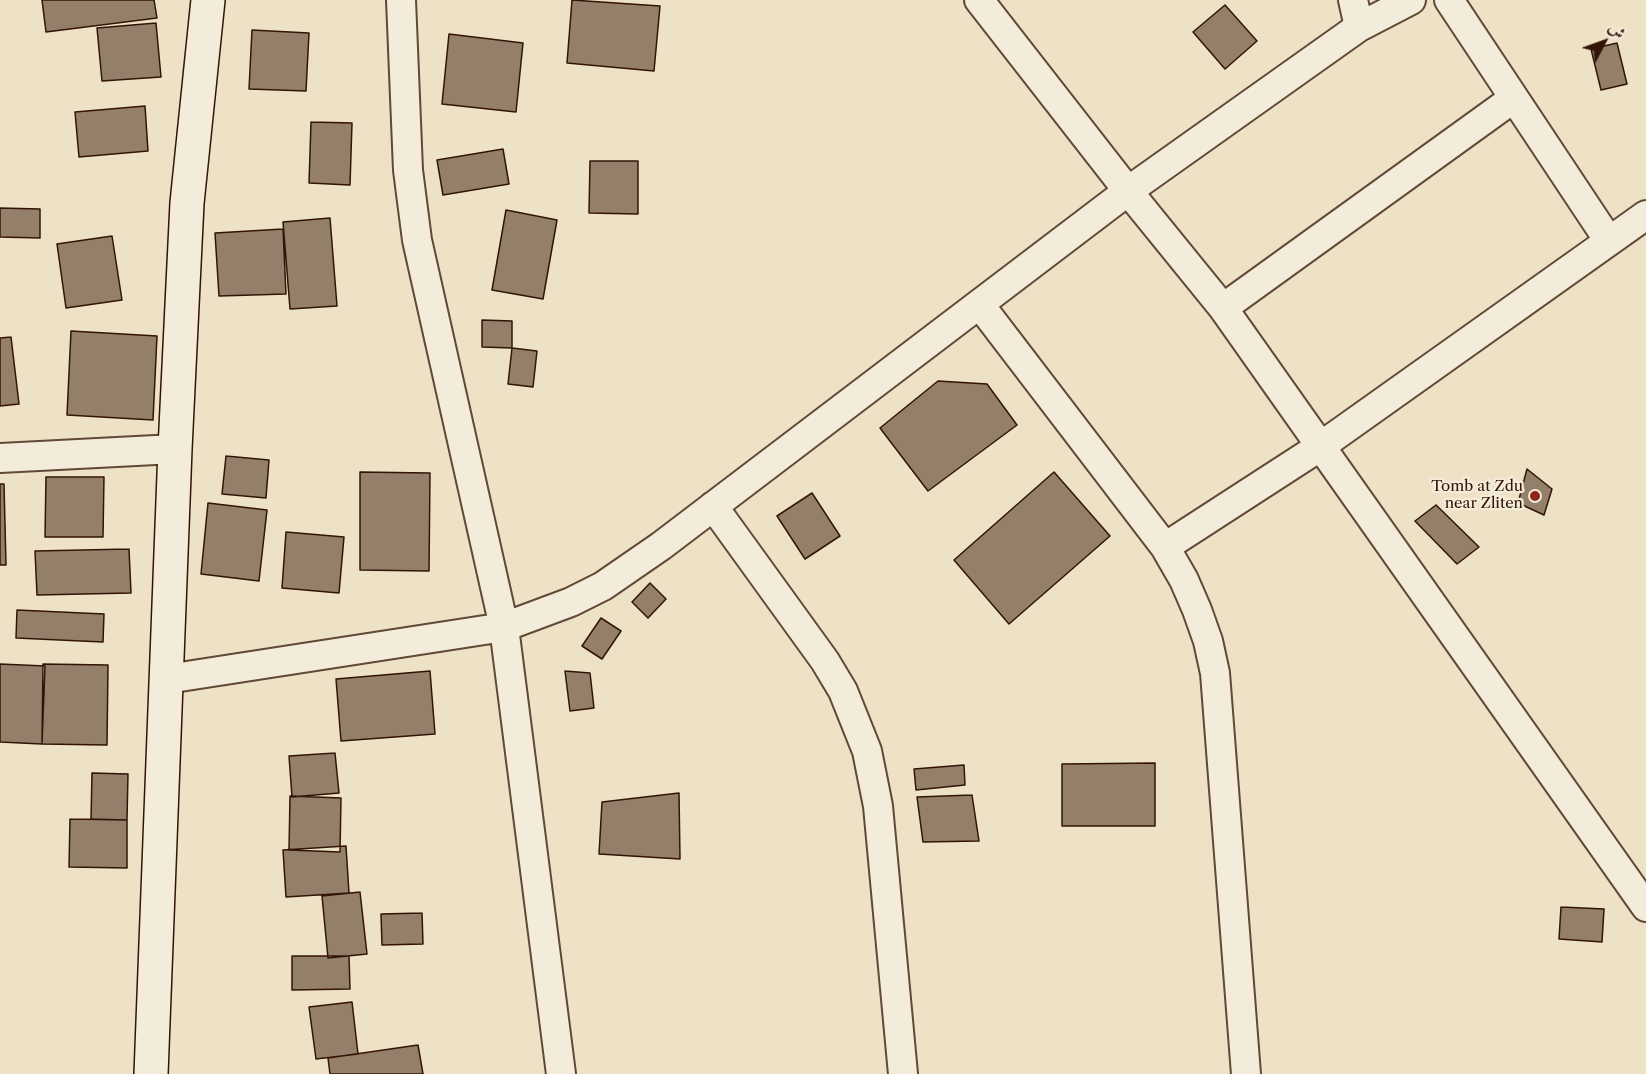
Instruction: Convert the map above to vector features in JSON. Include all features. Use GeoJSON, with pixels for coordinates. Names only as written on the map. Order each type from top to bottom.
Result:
{"type":"FeatureCollection","features":[{"type":"Feature","properties":{"kind":"street"},"geometry":{"type":"LineString","coordinates":[[151,1074],[168,679],[175,449],[187,203],[208,0]]}},
{"type":"Feature","properties":{"kind":"street"},"geometry":{"type":"LineString","coordinates":[[401,0],[408,170],[417,240],[504,627],[561,1074]]}},
{"type":"Feature","properties":{"kind":"street"},"geometry":{"type":"LineString","coordinates":[[979,0],[1128,191],[1223,308],[1646,907]]}},
{"type":"Feature","properties":{"kind":"street"},"geometry":{"type":"LineString","coordinates":[[168,679],[504,627],[572,602],[603,586],[633,567],[980,305],[1356,14],[1411,0]]}},
{"type":"Feature","properties":{"kind":"street"},"geometry":{"type":"LineString","coordinates":[[1449,0],[1609,241]]}},
{"type":"Feature","properties":{"kind":"street"},"geometry":{"type":"LineString","coordinates":[[1223,308],[1514,98]]}},
{"type":"Feature","properties":{"kind":"street"},"geometry":{"type":"LineString","coordinates":[[1165,547],[1321,446],[1646,215]]}},
{"type":"Feature","properties":{"kind":"street"},"geometry":{"type":"LineString","coordinates":[[980,305],[1165,547],[1184,580],[1208,641],[1215,673],[1246,1074]]}},
{"type":"Feature","properties":{"kind":"street"},"geometry":{"type":"LineString","coordinates":[[0,458],[175,449]]}},
{"type":"Feature","properties":{"kind":"street"},"geometry":{"type":"LineString","coordinates":[[713,506],[825,660],[843,691],[867,751],[878,806],[903,1074]]}},
{"type":"Feature","properties":{"kind":"building"},"geometry":{"type":"Polygon","coordinates":[[[42,0],[154,0],[157,18],[46,32],[42,0]]]}},
{"type":"Feature","properties":{"kind":"building"},"geometry":{"type":"Polygon","coordinates":[[[572,0],[660,6],[654,71],[567,63],[572,0]]]}},
{"type":"Feature","properties":{"kind":"building"},"geometry":{"type":"Polygon","coordinates":[[[1225,5],[1257,41],[1225,69],[1193,32],[1225,5]]]}},
{"type":"Feature","properties":{"kind":"building"},"geometry":{"type":"Polygon","coordinates":[[[156,23],[161,77],[102,81],[97,28],[156,23]]]}},
{"type":"Feature","properties":{"kind":"building"},"geometry":{"type":"Polygon","coordinates":[[[252,30],[309,33],[306,91],[249,89],[252,30]]]}},
{"type":"Feature","properties":{"kind":"building"},"geometry":{"type":"Polygon","coordinates":[[[449,34],[523,43],[516,112],[442,104],[449,34]]]}},
{"type":"Feature","properties":{"kind":"building"},"geometry":{"type":"Polygon","coordinates":[[[1617,43],[1627,84],[1601,90],[1591,49],[1617,43]]]}},
{"type":"Feature","properties":{"kind":"building"},"geometry":{"type":"Polygon","coordinates":[[[145,106],[148,151],[79,157],[75,112],[145,106]]]}},
{"type":"Feature","properties":{"kind":"building"},"geometry":{"type":"Polygon","coordinates":[[[311,122],[352,123],[350,185],[309,183],[311,122]]]}},
{"type":"Feature","properties":{"kind":"building"},"geometry":{"type":"Polygon","coordinates":[[[503,149],[509,184],[443,195],[437,160],[503,149]]]}},
{"type":"Feature","properties":{"kind":"building"},"geometry":{"type":"Polygon","coordinates":[[[590,161],[638,161],[638,214],[589,213],[590,161]]]}},
{"type":"Feature","properties":{"kind":"building"},"geometry":{"type":"Polygon","coordinates":[[[0,208],[40,209],[40,238],[0,237],[0,208]]]}},
{"type":"Feature","properties":{"kind":"building"},"geometry":{"type":"Polygon","coordinates":[[[506,210],[557,220],[543,299],[492,290],[506,210]]]}},
{"type":"Feature","properties":{"kind":"building"},"geometry":{"type":"Polygon","coordinates":[[[330,218],[337,306],[290,309],[283,222],[330,218]]]}},
{"type":"Feature","properties":{"kind":"building"},"geometry":{"type":"Polygon","coordinates":[[[283,229],[286,294],[219,296],[215,233],[283,229]]]}},
{"type":"Feature","properties":{"kind":"building"},"geometry":{"type":"Polygon","coordinates":[[[112,236],[122,300],[66,308],[57,244],[112,236]]]}},
{"type":"Feature","properties":{"kind":"building"},"geometry":{"type":"Polygon","coordinates":[[[482,320],[512,321],[512,348],[482,347],[482,320]]]}},
{"type":"Feature","properties":{"kind":"building"},"geometry":{"type":"Polygon","coordinates":[[[71,331],[157,336],[153,420],[67,415],[71,331]]]}},
{"type":"Feature","properties":{"kind":"building"},"geometry":{"type":"Polygon","coordinates":[[[11,337],[19,404],[0,406],[0,338],[11,337]]]}},
{"type":"Feature","properties":{"kind":"building"},"geometry":{"type":"Polygon","coordinates":[[[512,348],[537,351],[533,387],[508,384],[512,348]]]}},
{"type":"Feature","properties":{"kind":"building"},"geometry":{"type":"Polygon","coordinates":[[[938,381],[987,384],[1017,425],[928,491],[880,428],[938,381]]]}},
{"type":"Feature","properties":{"kind":"building"},"geometry":{"type":"Polygon","coordinates":[[[226,456],[269,460],[266,498],[222,494],[226,456]]]}},
{"type":"Feature","properties":{"kind":"building","name":"Tomb at Zdu near Zliten"},"geometry":{"type":"Polygon","coordinates":[[[1527,469],[1552,489],[1544,515],[1518,503],[1527,469]]]}},
{"type":"Feature","properties":{"kind":"building"},"geometry":{"type":"Polygon","coordinates":[[[360,472],[430,473],[429,571],[360,570],[360,472]]]}},
{"type":"Feature","properties":{"kind":"building"},"geometry":{"type":"Polygon","coordinates":[[[1054,472],[1110,536],[1009,624],[954,560],[1054,472]]]}},
{"type":"Feature","properties":{"kind":"building"},"geometry":{"type":"Polygon","coordinates":[[[46,477],[104,477],[103,537],[45,537],[46,477]]]}},
{"type":"Feature","properties":{"kind":"building"},"geometry":{"type":"Polygon","coordinates":[[[0,484],[4,484],[6,565],[0,565],[0,484]]]}},
{"type":"Feature","properties":{"kind":"building"},"geometry":{"type":"Polygon","coordinates":[[[812,493],[840,536],[805,559],[777,516],[812,493]]]}},
{"type":"Feature","properties":{"kind":"building"},"geometry":{"type":"Polygon","coordinates":[[[208,503],[267,510],[259,581],[201,574],[208,503]]]}},
{"type":"Feature","properties":{"kind":"building"},"geometry":{"type":"Polygon","coordinates":[[[1436,505],[1479,547],[1457,564],[1415,521],[1436,505]]]}},
{"type":"Feature","properties":{"kind":"building"},"geometry":{"type":"Polygon","coordinates":[[[286,532],[344,537],[339,593],[282,588],[286,532]]]}},
{"type":"Feature","properties":{"kind":"building"},"geometry":{"type":"Polygon","coordinates":[[[129,549],[131,593],[37,595],[35,551],[129,549]]]}},
{"type":"Feature","properties":{"kind":"building"},"geometry":{"type":"Polygon","coordinates":[[[650,583],[666,599],[648,618],[632,602],[650,583]]]}},
{"type":"Feature","properties":{"kind":"building"},"geometry":{"type":"Polygon","coordinates":[[[17,610],[104,614],[103,642],[16,638],[17,610]]]}},
{"type":"Feature","properties":{"kind":"building"},"geometry":{"type":"Polygon","coordinates":[[[601,618],[621,631],[602,659],[582,646],[601,618]]]}},
{"type":"Feature","properties":{"kind":"building"},"geometry":{"type":"Polygon","coordinates":[[[0,664],[45,666],[42,744],[0,742],[0,664]]]}},
{"type":"Feature","properties":{"kind":"building"},"geometry":{"type":"Polygon","coordinates":[[[43,664],[108,665],[107,745],[42,744],[43,664]]]}},
{"type":"Feature","properties":{"kind":"building"},"geometry":{"type":"Polygon","coordinates":[[[430,671],[435,734],[341,741],[336,679],[430,671]]]}},
{"type":"Feature","properties":{"kind":"building"},"geometry":{"type":"Polygon","coordinates":[[[565,671],[590,673],[594,708],[570,711],[565,671]]]}},
{"type":"Feature","properties":{"kind":"building"},"geometry":{"type":"Polygon","coordinates":[[[335,753],[339,793],[292,797],[289,756],[335,753]]]}},
{"type":"Feature","properties":{"kind":"building"},"geometry":{"type":"Polygon","coordinates":[[[1155,763],[1155,826],[1062,826],[1062,764],[1155,763]]]}},
{"type":"Feature","properties":{"kind":"building"},"geometry":{"type":"Polygon","coordinates":[[[964,765],[965,785],[916,790],[914,769],[964,765]]]}},
{"type":"Feature","properties":{"kind":"building"},"geometry":{"type":"Polygon","coordinates":[[[92,773],[128,774],[127,820],[91,819],[92,773]]]}},
{"type":"Feature","properties":{"kind":"building"},"geometry":{"type":"Polygon","coordinates":[[[679,793],[680,859],[599,854],[602,802],[679,793]]]}},
{"type":"Feature","properties":{"kind":"building"},"geometry":{"type":"Polygon","coordinates":[[[972,795],[979,841],[923,842],[917,797],[972,795]]]}},
{"type":"Feature","properties":{"kind":"building"},"geometry":{"type":"Polygon","coordinates":[[[290,796],[341,798],[340,852],[289,850],[290,796]]]}},
{"type":"Feature","properties":{"kind":"building"},"geometry":{"type":"Polygon","coordinates":[[[70,819],[127,820],[127,868],[69,867],[70,819]]]}},
{"type":"Feature","properties":{"kind":"building"},"geometry":{"type":"Polygon","coordinates":[[[346,846],[349,893],[286,897],[283,850],[346,846]]]}},
{"type":"Feature","properties":{"kind":"building"},"geometry":{"type":"Polygon","coordinates":[[[360,892],[367,954],[328,958],[322,896],[360,892]]]}},
{"type":"Feature","properties":{"kind":"building"},"geometry":{"type":"Polygon","coordinates":[[[1561,907],[1604,909],[1602,942],[1559,939],[1561,907]]]}},
{"type":"Feature","properties":{"kind":"building"},"geometry":{"type":"Polygon","coordinates":[[[422,913],[423,944],[382,945],[381,914],[422,913]]]}},
{"type":"Feature","properties":{"kind":"building"},"geometry":{"type":"Polygon","coordinates":[[[292,956],[349,956],[350,989],[292,990],[292,956]]]}},
{"type":"Feature","properties":{"kind":"building"},"geometry":{"type":"Polygon","coordinates":[[[352,1002],[358,1054],[316,1059],[309,1007],[352,1002]]]}},
{"type":"Feature","properties":{"kind":"building"},"geometry":{"type":"Polygon","coordinates":[[[418,1045],[423,1074],[330,1074],[328,1058],[418,1045]]]}},
{"type":"Feature","properties":{"kind":"place","name":"Tomb at Zdu near Zliten"},"geometry":{"type":"Point","coordinates":[1535,496]}}]}
